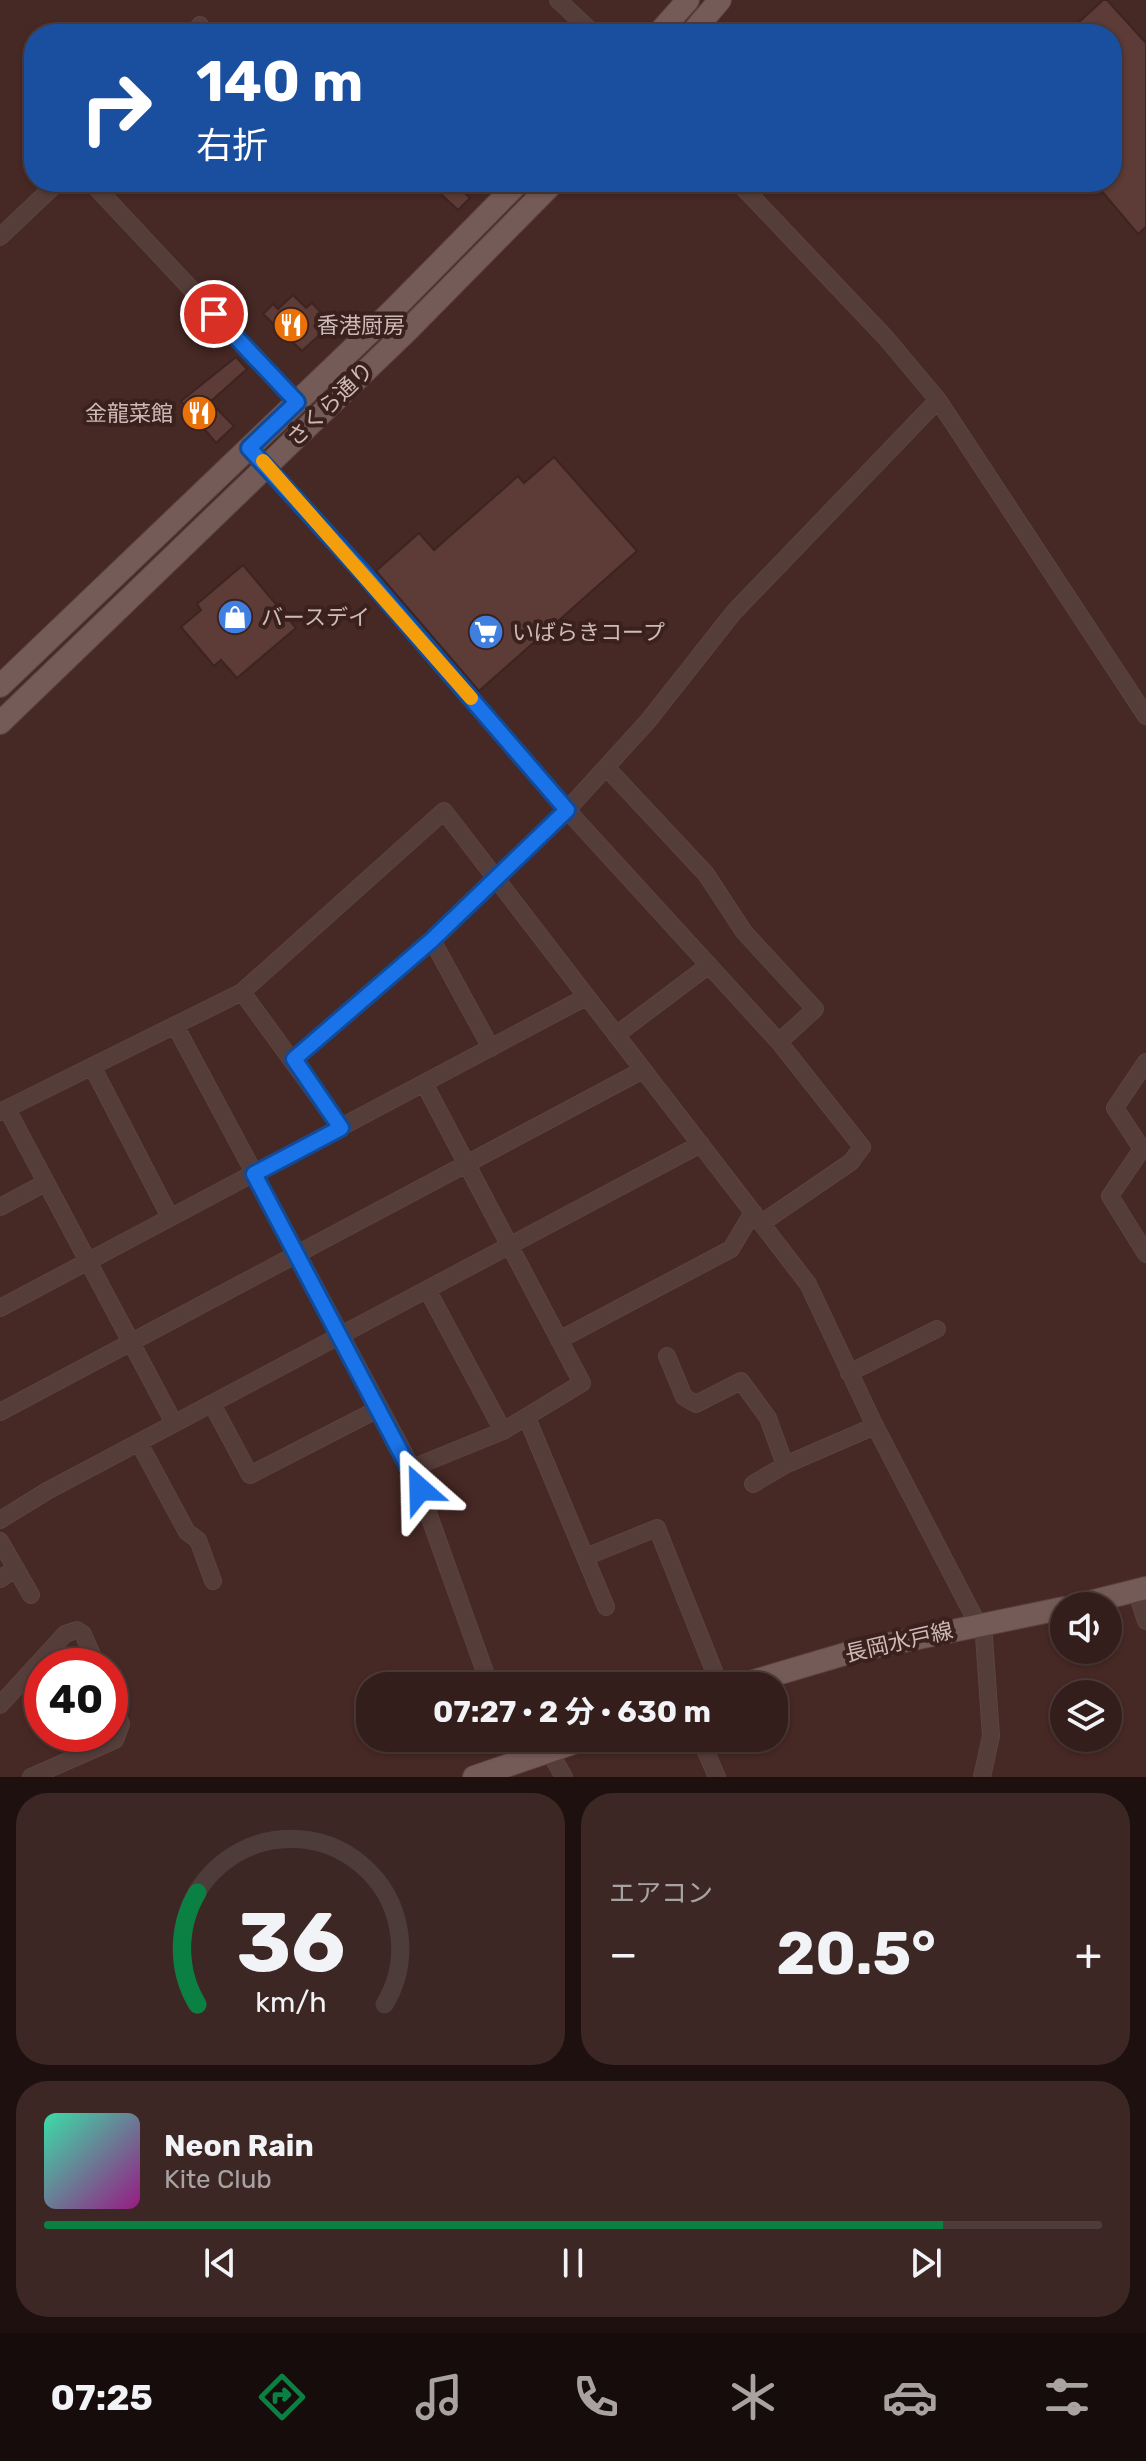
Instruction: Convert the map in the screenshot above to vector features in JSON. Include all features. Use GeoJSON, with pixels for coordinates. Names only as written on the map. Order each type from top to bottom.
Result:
{"type":"FeatureCollection","features":[{"type":"Feature","properties":{"kind":"main road"},"geometry":{"type":"LineString","coordinates":[[667,24],[688,0]]}},
{"type":"Feature","properties":{"kind":"main road"},"geometry":{"type":"LineString","coordinates":[[700,24],[720,0]]}},
{"type":"Feature","properties":{"kind":"main road","name":"さくら通り"},"geometry":{"type":"LineString","coordinates":[[0,686],[297,402],[509,192]]}},
{"type":"Feature","properties":{"kind":"main road","name":"さくら通り"},"geometry":{"type":"LineString","coordinates":[[0,723],[408,330],[544,192]]}},
{"type":"Feature","properties":{"kind":"main road","name":"長岡水戸線"},"geometry":{"type":"LineString","coordinates":[[784,1672],[855,1651],[1050,1611]]}},
{"type":"Feature","properties":{"kind":"main road"},"geometry":{"type":"LineString","coordinates":[[474,1777],[546,1752]]}},
{"type":"Feature","properties":{"kind":"street"},"geometry":{"type":"LineString","coordinates":[[558,0],[583,24]]}},
{"type":"Feature","properties":{"kind":"street"},"geometry":{"type":"LineString","coordinates":[[0,237],[47,192]]}},
{"type":"Feature","properties":{"kind":"street"},"geometry":{"type":"LineString","coordinates":[[100,192],[297,402]]}},
{"type":"Feature","properties":{"kind":"street"},"geometry":{"type":"LineString","coordinates":[[747,192],[886,338],[938,400],[1146,716]]}},
{"type":"Feature","properties":{"kind":"street"},"geometry":{"type":"LineString","coordinates":[[294,1059],[432,940],[567,810],[648,721],[734,612],[938,400]]}},
{"type":"Feature","properties":{"kind":"street"},"geometry":{"type":"LineString","coordinates":[[249,448],[567,810],[779,1042],[862,1147],[851,1162],[758,1217],[731,1249],[559,1340]]}},
{"type":"Feature","properties":{"kind":"street"},"geometry":{"type":"LineString","coordinates":[[606,767],[706,874],[744,932],[815,1009],[779,1042]]}},
{"type":"Feature","properties":{"kind":"street"},"geometry":{"type":"LineString","coordinates":[[174,1423],[3,1110],[242,992],[444,811],[498,877],[586,997],[808,1284],[875,1426],[984,1636],[991,1736],[982,1777]]}},
{"type":"Feature","properties":{"kind":"street"},"geometry":{"type":"LineString","coordinates":[[432,940],[491,1048]]}},
{"type":"Feature","properties":{"kind":"street"},"geometry":{"type":"LineString","coordinates":[[616,1035],[709,965]]}},
{"type":"Feature","properties":{"kind":"street"},"geometry":{"type":"LineString","coordinates":[[242,992],[294,1059],[341,1128]]}},
{"type":"Feature","properties":{"kind":"street"},"geometry":{"type":"LineString","coordinates":[[0,1308],[586,997]]}},
{"type":"Feature","properties":{"kind":"street"},"geometry":{"type":"LineString","coordinates":[[176,1027],[412,1468],[485,1672]]}},
{"type":"Feature","properties":{"kind":"street"},"geometry":{"type":"LineString","coordinates":[[1146,1062],[1115,1108],[1142,1149],[1110,1196],[1146,1254]]}},
{"type":"Feature","properties":{"kind":"street"},"geometry":{"type":"LineString","coordinates":[[93,1068],[170,1217]]}},
{"type":"Feature","properties":{"kind":"street"},"geometry":{"type":"LineString","coordinates":[[0,1412],[643,1070]]}},
{"type":"Feature","properties":{"kind":"street"},"geometry":{"type":"LineString","coordinates":[[412,1468],[503,1431],[582,1383],[425,1085]]}},
{"type":"Feature","properties":{"kind":"street"},"geometry":{"type":"LineString","coordinates":[[0,1520],[174,1423],[701,1144]]}},
{"type":"Feature","properties":{"kind":"street"},"geometry":{"type":"LineString","coordinates":[[0,1207],[45,1183]]}},
{"type":"Feature","properties":{"kind":"street"},"geometry":{"type":"LineString","coordinates":[[428,1291],[503,1431]]}},
{"type":"Feature","properties":{"kind":"street"},"geometry":{"type":"LineString","coordinates":[[849,1373],[937,1329]]}},
{"type":"Feature","properties":{"kind":"street"},"geometry":{"type":"LineString","coordinates":[[667,1356],[684,1397],[696,1404],[741,1381],[768,1418],[785,1465]]}},
{"type":"Feature","properties":{"kind":"street"},"geometry":{"type":"LineString","coordinates":[[212,1404],[250,1475],[380,1408]]}},
{"type":"Feature","properties":{"kind":"street"},"geometry":{"type":"LineString","coordinates":[[527,1418],[588,1556],[606,1607]]}},
{"type":"Feature","properties":{"kind":"street"},"geometry":{"type":"LineString","coordinates":[[753,1484],[785,1465],[875,1426]]}},
{"type":"Feature","properties":{"kind":"street"},"geometry":{"type":"LineString","coordinates":[[139,1443],[187,1532],[198,1540],[213,1581]]}},
{"type":"Feature","properties":{"kind":"street"},"geometry":{"type":"LineString","coordinates":[[588,1556],[657,1528],[714,1672]]}},
{"type":"Feature","properties":{"kind":"street"},"geometry":{"type":"LineString","coordinates":[[0,1541],[31,1595]]}},
{"type":"Feature","properties":{"kind":"street"},"geometry":{"type":"LineString","coordinates":[[0,1579],[16,1568]]}},
{"type":"Feature","properties":{"kind":"street"},"geometry":{"type":"LineString","coordinates":[[1141,1590],[1146,1621]]}},
{"type":"Feature","properties":{"kind":"street"},"geometry":{"type":"LineString","coordinates":[[52,1648],[65,1634],[77,1630],[83,1634],[89,1648]]}},
{"type":"Feature","properties":{"kind":"street"},"geometry":{"type":"LineString","coordinates":[[0,1705],[24,1679]]}},
{"type":"Feature","properties":{"kind":"street"},"geometry":{"type":"LineString","coordinates":[[31,1777],[88,1752]]}},
{"type":"Feature","properties":{"kind":"street"},"geometry":{"type":"LineString","coordinates":[[513,1752],[516,1762]]}},
{"type":"Feature","properties":{"kind":"street"},"geometry":{"type":"LineString","coordinates":[[550,1752],[564,1777]]}},
{"type":"Feature","properties":{"kind":"street"},"geometry":{"type":"LineString","coordinates":[[706,1752],[717,1777]]}},
{"type":"Feature","properties":{"kind":"building"},"geometry":{"type":"Polygon","coordinates":[[[1103,0],[1107,0],[1146,43],[1146,227],[1138,234],[1102,192],[1122,192],[1122,24],[1077,24],[1103,0]]]}},
{"type":"Feature","properties":{"kind":"building"},"geometry":{"type":"Polygon","coordinates":[[[439,192],[464,192],[470,198],[458,210],[439,192]]]}},
{"type":"Feature","properties":{"kind":"building"},"geometry":{"type":"Polygon","coordinates":[[[293,295],[306,308],[312,303],[326,318],[319,325],[325,330],[302,351],[263,314],[273,304],[278,309],[293,295]]]}},
{"type":"Feature","properties":{"kind":"building"},"geometry":{"type":"Polygon","coordinates":[[[236,357],[247,369],[210,402],[234,426],[216,443],[181,401],[236,357]]]}},
{"type":"Feature","properties":{"kind":"building","name":"いばらきコープ"},"geometry":{"type":"Polygon","coordinates":[[[554,457],[637,551],[479,691],[376,571],[419,533],[434,550],[518,476],[524,483],[554,457]]]}},
{"type":"Feature","properties":{"kind":"building"},"geometry":{"type":"Polygon","coordinates":[[[243,565],[296,628],[237,678],[221,660],[214,666],[181,627],[201,610],[197,604],[243,565]]]}},
{"type":"Feature","properties":{"kind":"slow traffic"},"geometry":{"type":"LineString","coordinates":[[263,461],[471,698]]}},
{"type":"Feature","properties":{"kind":"place","name":"香港厨房"},"geometry":{"type":"Point","coordinates":[291,325]}},
{"type":"Feature","properties":{"kind":"place","name":"金龍菜館"},"geometry":{"type":"Point","coordinates":[199,413]}},
{"type":"Feature","properties":{"kind":"place","name":"バースデイ"},"geometry":{"type":"Point","coordinates":[235,617]}},
{"type":"Feature","properties":{"kind":"place","name":"いばらきコープ"},"geometry":{"type":"Point","coordinates":[486,632]}},
{"type":"Feature","properties":{"kind":"route"},"geometry":{"type":"LineString","coordinates":[[214,314],[297,402],[249,448],[363,573],[567,810],[432,940],[294,1059],[341,1128],[254,1174],[342,1335],[420,1489]]}}]}
